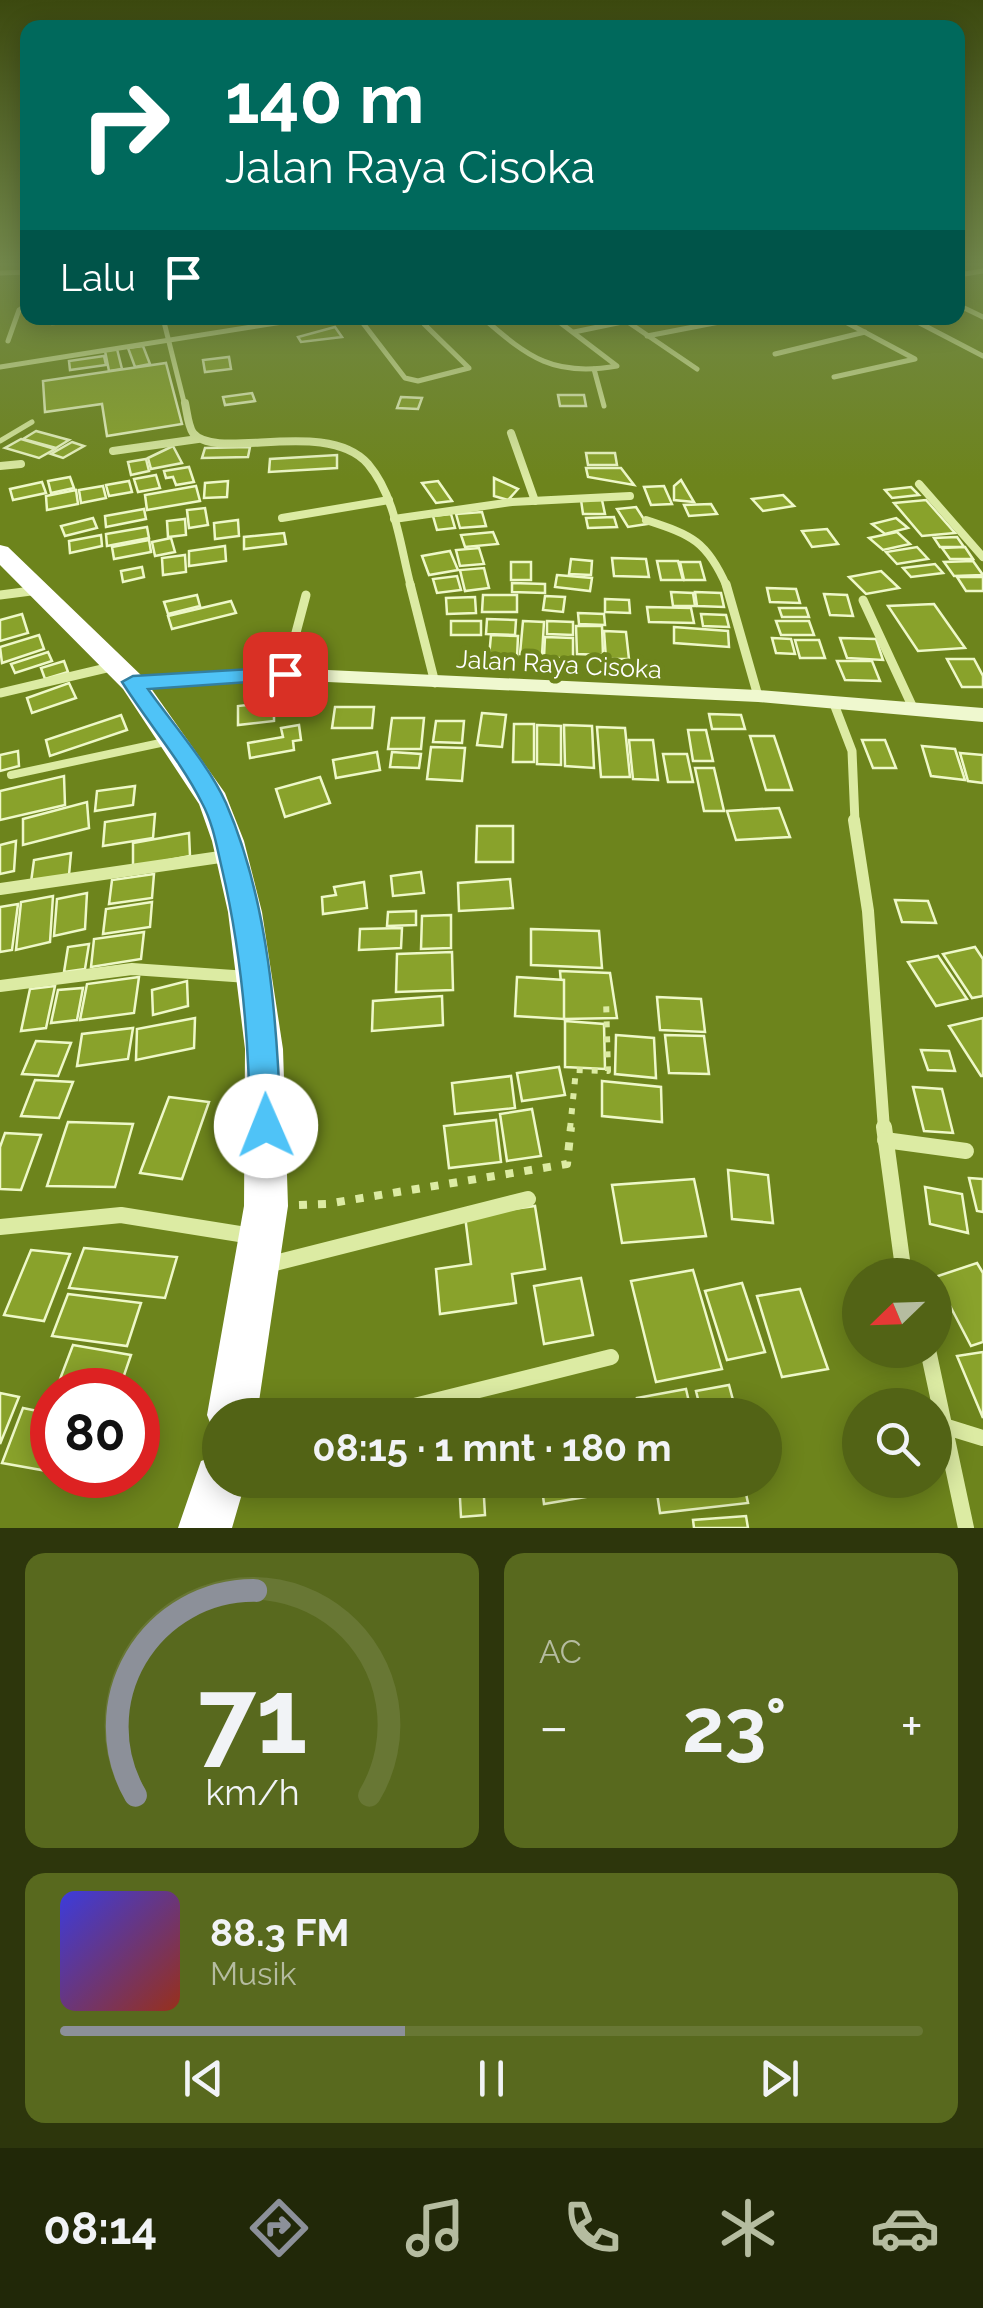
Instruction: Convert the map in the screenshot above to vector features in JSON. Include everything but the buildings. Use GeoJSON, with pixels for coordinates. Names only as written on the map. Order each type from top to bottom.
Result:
{"type":"FeatureCollection","features":[{"type":"Feature","properties":{"kind":"highway"},"geometry":{"type":"LineString","coordinates":[[0,552],[124,674],[214,802],[231,856],[245,912],[264,1049],[262,1237],[235,1398]]}},
{"type":"Feature","properties":{"kind":"highway"},"geometry":{"type":"LineString","coordinates":[[206,1528],[215,1498]]}},
{"type":"Feature","properties":{"kind":"street"},"geometry":{"type":"LineString","coordinates":[[8,342],[10,337]]}},
{"type":"Feature","properties":{"kind":"street"},"geometry":{"type":"LineString","coordinates":[[0,367],[173,337]]}},
{"type":"Feature","properties":{"kind":"street"},"geometry":{"type":"LineString","coordinates":[[373,337],[405,378],[418,381],[470,368],[438,337]]}},
{"type":"Feature","properties":{"kind":"street"},"geometry":{"type":"LineString","coordinates":[[506,337],[541,366],[617,366],[581,337]]}},
{"type":"Feature","properties":{"kind":"street"},"geometry":{"type":"LineString","coordinates":[[649,337],[697,369]]}},
{"type":"Feature","properties":{"kind":"street"},"geometry":{"type":"LineString","coordinates":[[775,354],[844,337]]}},
{"type":"Feature","properties":{"kind":"street"},"geometry":{"type":"LineString","coordinates":[[834,377],[915,359],[876,337]]}},
{"type":"Feature","properties":{"kind":"street"},"geometry":{"type":"LineString","coordinates":[[947,337],[983,356]]}},
{"type":"Feature","properties":{"kind":"street"},"geometry":{"type":"LineString","coordinates":[[168,338],[192,432],[198,439],[207,443],[310,444],[351,450],[372,470],[389,500],[436,684]]}},
{"type":"Feature","properties":{"kind":"street"},"geometry":{"type":"LineString","coordinates":[[594,369],[604,407]]}},
{"type":"Feature","properties":{"kind":"street"},"geometry":{"type":"LineString","coordinates":[[511,433],[536,501]]}},
{"type":"Feature","properties":{"kind":"street"},"geometry":{"type":"LineString","coordinates":[[114,451],[198,439]]}},
{"type":"Feature","properties":{"kind":"street"},"geometry":{"type":"LineString","coordinates":[[0,466],[21,464]]}},
{"type":"Feature","properties":{"kind":"street"},"geometry":{"type":"LineString","coordinates":[[919,484],[983,556]]}},
{"type":"Feature","properties":{"kind":"street"},"geometry":{"type":"LineString","coordinates":[[394,519],[536,501],[630,496]]}},
{"type":"Feature","properties":{"kind":"street"},"geometry":{"type":"LineString","coordinates":[[282,518],[389,500]]}},
{"type":"Feature","properties":{"kind":"street"},"geometry":{"type":"LineString","coordinates":[[646,520],[692,535],[714,559],[728,590],[758,696]]}},
{"type":"Feature","properties":{"kind":"street"},"geometry":{"type":"LineString","coordinates":[[0,594],[40,590]]}},
{"type":"Feature","properties":{"kind":"street"},"geometry":{"type":"LineString","coordinates":[[285,674],[306,595]]}},
{"type":"Feature","properties":{"kind":"street"},"geometry":{"type":"LineString","coordinates":[[863,600],[914,710]]}},
{"type":"Feature","properties":{"kind":"street"},"geometry":{"type":"LineString","coordinates":[[0,693],[124,674]]}},
{"type":"Feature","properties":{"kind":"street","name":"Jalan Raya Cisoka"},"geometry":{"type":"LineString","coordinates":[[124,674],[285,674],[758,696],[983,714]]}},
{"type":"Feature","properties":{"kind":"street"},"geometry":{"type":"LineString","coordinates":[[834,704],[852,751],[853,810],[868,911],[885,1140],[902,1258]]}},
{"type":"Feature","properties":{"kind":"street"},"geometry":{"type":"LineString","coordinates":[[0,889],[231,856]]}},
{"type":"Feature","properties":{"kind":"street"},"geometry":{"type":"LineString","coordinates":[[0,986],[132,969],[254,978]]}},
{"type":"Feature","properties":{"kind":"street"},"geometry":{"type":"LineString","coordinates":[[885,1140],[966,1151]]}},
{"type":"Feature","properties":{"kind":"street"},"geometry":{"type":"LineString","coordinates":[[0,1227],[121,1215],[262,1237],[528,1199]]}},
{"type":"Feature","properties":{"kind":"street"},"geometry":{"type":"LineString","coordinates":[[448,1398],[612,1358]]}},
{"type":"Feature","properties":{"kind":"street"},"geometry":{"type":"LineString","coordinates":[[952,1429],[983,1438]]}},
{"type":"Feature","properties":{"kind":"street"},"geometry":{"type":"LineString","coordinates":[[952,1454],[966,1528]]}},
{"type":"Feature","properties":{"kind":"lane"},"geometry":{"type":"LineString","coordinates":[[0,442],[32,422]]}},
{"type":"Feature","properties":{"kind":"lane"},"geometry":{"type":"LineString","coordinates":[[12,775],[174,740]]}},
{"type":"Feature","properties":{"kind":"path"},"geometry":{"type":"LineString","coordinates":[[262,1237],[326,1204],[567,1164],[576,1070],[608,1071],[606,998]]}},
{"type":"Feature","properties":{"kind":"route"},"geometry":{"type":"LineString","coordinates":[[266,1126],[264,1049],[245,912],[228,841],[214,802],[133,682],[285,674]]}}]}
